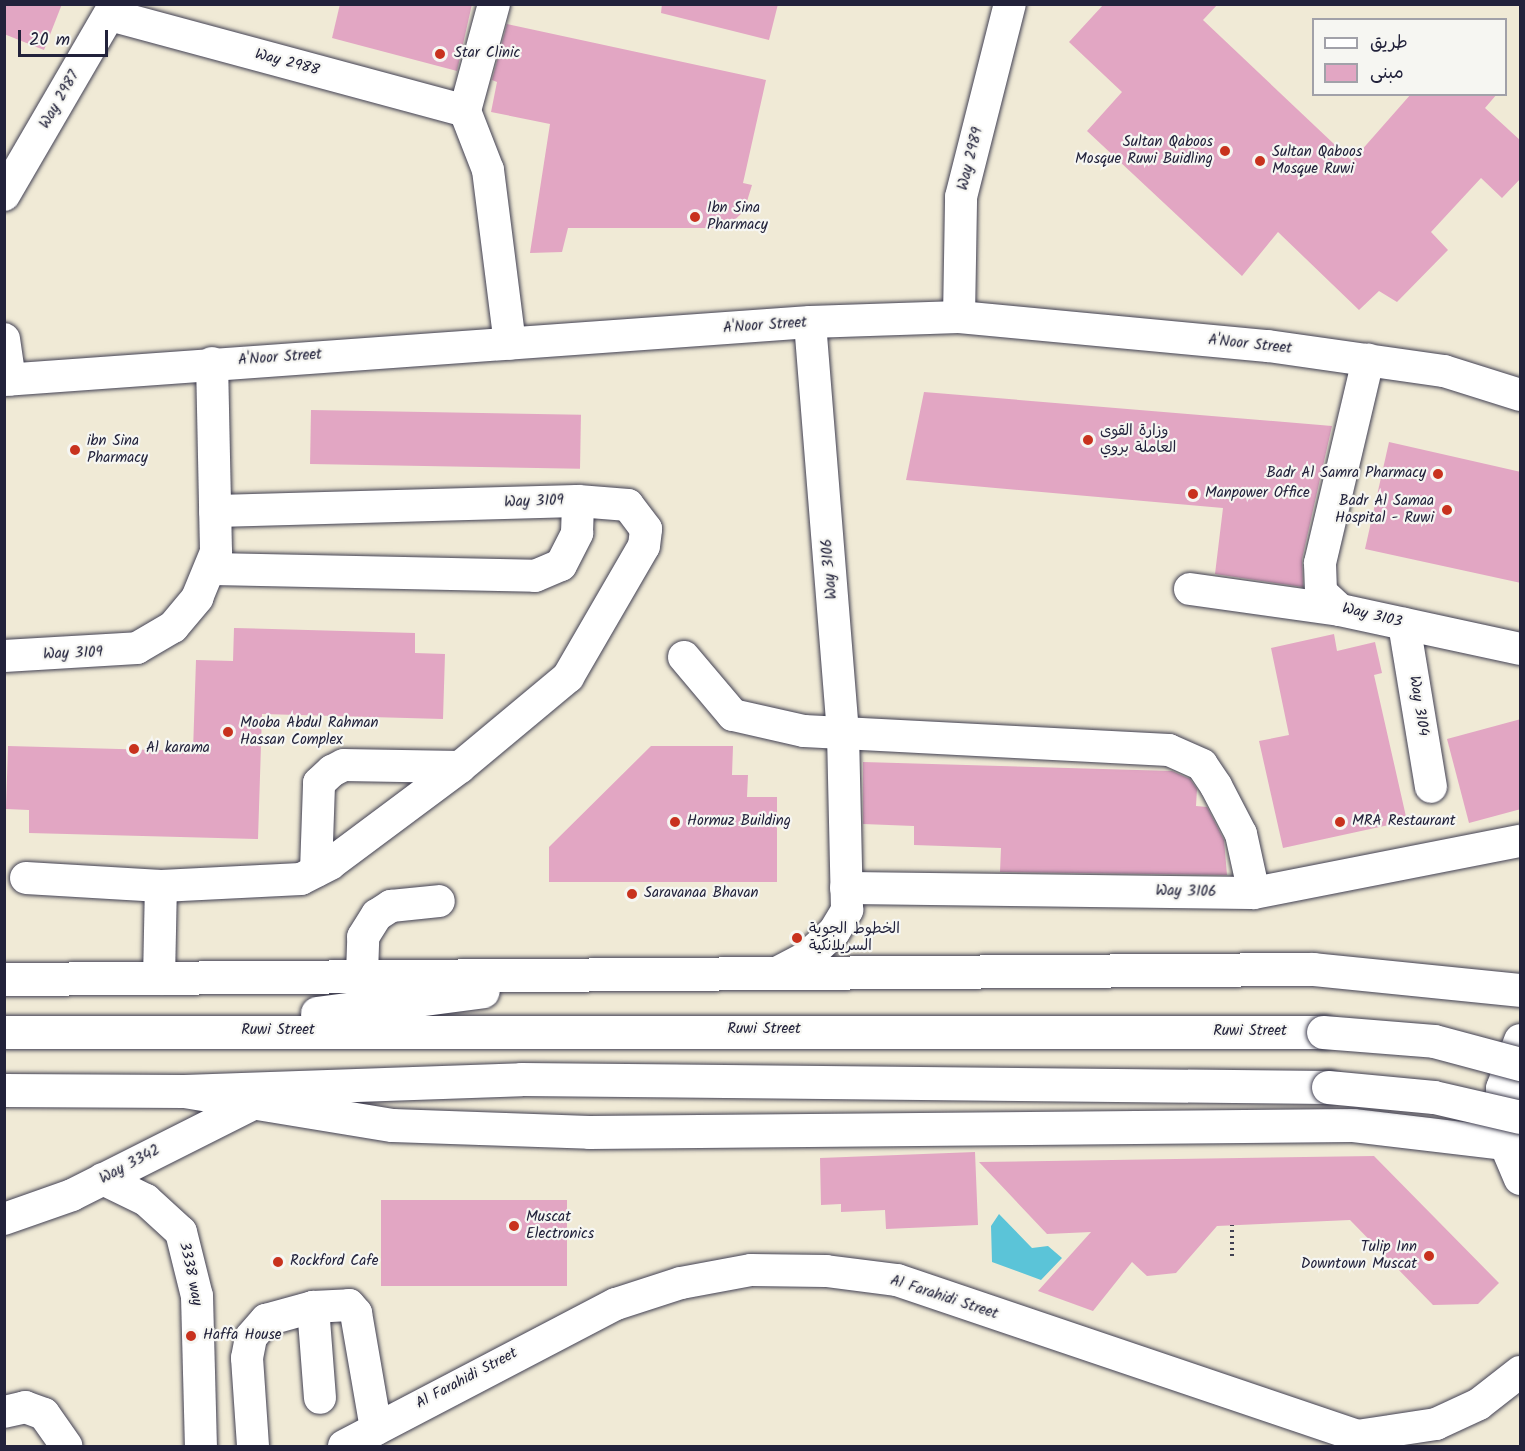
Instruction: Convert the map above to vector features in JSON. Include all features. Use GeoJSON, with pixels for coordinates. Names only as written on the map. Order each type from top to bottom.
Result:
{"type":"FeatureCollection","features":[{"type":"Feature","properties":{"kind":"main road"},"geometry":{"type":"LineString","coordinates":[[4,979],[159,979],[362,974],[1313,969],[1521,990]]}},
{"type":"Feature","properties":{"kind":"main road"},"geometry":{"type":"LineString","coordinates":[[179,1032],[622,973]]}},
{"type":"Feature","properties":{"kind":"main road","name":"Ruwi Street"},"geometry":{"type":"LineString","coordinates":[[4,1032],[1323,1032],[1434,1041],[1521,1064]]}},
{"type":"Feature","properties":{"kind":"main road"},"geometry":{"type":"LineString","coordinates":[[1521,1040],[1502,1088],[1513,1130],[1521,1178]]}},
{"type":"Feature","properties":{"kind":"main road"},"geometry":{"type":"LineString","coordinates":[[4,1090],[184,1091],[521,1078],[1328,1087],[1434,1097],[1513,1130]]}},
{"type":"Feature","properties":{"kind":"main road"},"geometry":{"type":"LineString","coordinates":[[184,1091],[392,1125],[589,1132],[1353,1125],[1513,1130]]}},
{"type":"Feature","properties":{"kind":"street"},"geometry":{"type":"LineString","coordinates":[[494,4],[465,111],[488,170],[510,344]]}},
{"type":"Feature","properties":{"kind":"street","name":"Way 2989"},"geometry":{"type":"LineString","coordinates":[[959,317],[961,197],[1010,4]]}},
{"type":"Feature","properties":{"kind":"street","name":"Way 2988"},"geometry":{"type":"LineString","coordinates":[[112,10],[465,111]]}},
{"type":"Feature","properties":{"kind":"street","name":"Way 2987"},"geometry":{"type":"LineString","coordinates":[[5,194],[112,10]]}},
{"type":"Feature","properties":{"kind":"street","name":"A'Noor Street"},"geometry":{"type":"LineString","coordinates":[[7,380],[212,363],[810,322],[959,317],[1368,360],[1444,371],[1521,395]]}},
{"type":"Feature","properties":{"kind":"street","name":"Way 3106"},"geometry":{"type":"LineString","coordinates":[[777,973],[807,957],[834,932],[847,910],[843,733],[810,322]]}},
{"type":"Feature","properties":{"kind":"street"},"geometry":{"type":"LineString","coordinates":[[4,339],[7,380]]}},
{"type":"Feature","properties":{"kind":"street","name":"Way 3103"},"geometry":{"type":"LineString","coordinates":[[1368,360],[1320,563],[1321,592],[1340,610],[1521,649]]}},
{"type":"Feature","properties":{"kind":"street"},"geometry":{"type":"LineString","coordinates":[[212,363],[215,511],[213,569]]}},
{"type":"Feature","properties":{"kind":"street"},"geometry":{"type":"LineString","coordinates":[[26,878],[161,886],[301,879],[316,871],[460,768],[568,677],[644,546],[646,528],[628,505],[578,501]]}},
{"type":"Feature","properties":{"kind":"street","name":"Way 3109"},"geometry":{"type":"LineString","coordinates":[[4,656],[137,648],[173,627],[213,569],[535,576],[561,565],[577,534],[578,501],[215,511]]}},
{"type":"Feature","properties":{"kind":"street"},"geometry":{"type":"LineString","coordinates":[[1190,589],[1340,610]]}},
{"type":"Feature","properties":{"kind":"street","name":"Way 3104"},"geometry":{"type":"LineString","coordinates":[[1404,624],[1431,787]]}},
{"type":"Feature","properties":{"kind":"street"},"geometry":{"type":"LineString","coordinates":[[684,657],[733,715],[804,731],[1168,750],[1202,765],[1216,786],[1241,834],[1254,893]]}},
{"type":"Feature","properties":{"kind":"street"},"geometry":{"type":"LineString","coordinates":[[316,871],[319,783],[332,771],[344,765],[460,768]]}},
{"type":"Feature","properties":{"kind":"street","name":"Way 3106"},"geometry":{"type":"LineString","coordinates":[[846,888],[1254,893],[1521,841]]}},
{"type":"Feature","properties":{"kind":"street"},"geometry":{"type":"LineString","coordinates":[[159,979],[161,886]]}},
{"type":"Feature","properties":{"kind":"street"},"geometry":{"type":"LineString","coordinates":[[362,974],[363,937],[377,915],[391,906],[439,901]]}},
{"type":"Feature","properties":{"kind":"street","name":"Way 3342"},"geometry":{"type":"LineString","coordinates":[[4,1219],[104,1179],[253,1104]]}},
{"type":"Feature","properties":{"kind":"street","name":"3338 way"},"geometry":{"type":"LineString","coordinates":[[104,1179],[146,1200],[181,1232],[197,1296],[201,1446]]}},
{"type":"Feature","properties":{"kind":"street","name":"Al Farahidi Street"},"geometry":{"type":"LineString","coordinates":[[344,1446],[616,1304],[681,1283],[751,1269],[826,1271],[897,1280],[1363,1441],[1419,1437],[1436,1424],[1479,1404],[1518,1370]]}},
{"type":"Feature","properties":{"kind":"street"},"geometry":{"type":"LineString","coordinates":[[254,1446],[247,1358],[251,1337],[266,1320],[313,1307],[349,1305],[356,1313],[376,1429]]}},
{"type":"Feature","properties":{"kind":"street"},"geometry":{"type":"LineString","coordinates":[[313,1307],[320,1398]]}},
{"type":"Feature","properties":{"kind":"street"},"geometry":{"type":"LineString","coordinates":[[4,1412],[25,1407],[44,1414],[66,1446]]}},
{"type":"Feature","properties":{"kind":"path"},"geometry":{"type":"LineString","coordinates":[[1232,1225],[1232,1256]]}},
{"type":"Feature","properties":{"kind":"water"},"geometry":{"type":"Polygon","coordinates":[[[999,1214],[1032,1248],[1048,1246],[1062,1258],[1041,1280],[992,1262],[991,1226],[999,1214]]]}},
{"type":"Feature","properties":{"kind":"building"},"geometry":{"type":"Polygon","coordinates":[[[4,4],[62,4],[44,50],[4,34],[4,4]]]}},
{"type":"Feature","properties":{"kind":"building"},"geometry":{"type":"Polygon","coordinates":[[[340,4],[472,4],[457,71],[332,38],[340,4]]]}},
{"type":"Feature","properties":{"kind":"building"},"geometry":{"type":"Polygon","coordinates":[[[662,4],[778,4],[769,40],[661,13],[662,4]]]}},
{"type":"Feature","properties":{"kind":"building","name":"Sultan Qaboos Mosque Ruwi Buidling"},"geometry":{"type":"Polygon","coordinates":[[[1104,4],[1218,4],[1203,20],[1352,161],[1409,96],[1495,96],[1485,108],[1521,141],[1521,178],[1502,198],[1481,178],[1431,232],[1448,250],[1397,302],[1379,291],[1359,310],[1278,232],[1242,276],[1087,131],[1122,92],[1069,42],[1104,4]]]}},
{"type":"Feature","properties":{"kind":"building"},"geometry":{"type":"Polygon","coordinates":[[[507,24],[766,80],[743,183],[752,185],[744,211],[726,228],[568,228],[562,252],[530,253],[550,124],[491,112],[497,82],[492,80],[507,24]]]}},
{"type":"Feature","properties":{"kind":"building","name":"Manpower Office"},"geometry":{"type":"Polygon","coordinates":[[[924,392],[1332,426],[1302,559],[1303,587],[1215,574],[1223,508],[906,480],[924,392]]]}},
{"type":"Feature","properties":{"kind":"building"},"geometry":{"type":"Polygon","coordinates":[[[311,410],[581,415],[580,469],[310,464],[311,410]]]}},
{"type":"Feature","properties":{"kind":"building","name":"Badr Al Samaa Hospital - Ruwi"},"geometry":{"type":"Polygon","coordinates":[[[1389,442],[1521,472],[1521,583],[1365,549],[1389,442]]]}},
{"type":"Feature","properties":{"kind":"building","name":"Mooba Abdul Rahman Hassan Complex"},"geometry":{"type":"Polygon","coordinates":[[[234,628],[415,633],[415,653],[445,654],[443,719],[262,714],[258,839],[29,833],[29,810],[6,809],[8,746],[193,751],[196,660],[233,661],[234,628]]]}},
{"type":"Feature","properties":{"kind":"building"},"geometry":{"type":"Polygon","coordinates":[[[1334,634],[1337,651],[1375,642],[1382,673],[1374,675],[1407,821],[1283,848],[1259,741],[1289,735],[1271,648],[1334,634]]]}},
{"type":"Feature","properties":{"kind":"building"},"geometry":{"type":"Polygon","coordinates":[[[1521,719],[1521,809],[1469,823],[1447,739],[1521,719]]]}},
{"type":"Feature","properties":{"kind":"building","name":"Hormuz Building"},"geometry":{"type":"Polygon","coordinates":[[[651,746],[733,746],[732,775],[748,775],[747,797],[777,797],[777,882],[549,882],[549,847],[651,746]]]}},
{"type":"Feature","properties":{"kind":"building"},"geometry":{"type":"Polygon","coordinates":[[[863,762],[1172,771],[1190,779],[1197,789],[1196,806],[1207,807],[1224,840],[1227,875],[1000,872],[1001,848],[914,845],[914,826],[863,824],[863,762]]]}},
{"type":"Feature","properties":{"kind":"building"},"geometry":{"type":"Polygon","coordinates":[[[975,1152],[978,1225],[886,1229],[885,1210],[841,1212],[841,1204],[821,1205],[820,1158],[975,1152]]]}},
{"type":"Feature","properties":{"kind":"building","name":"Tulip Inn Downtown Muscat"},"geometry":{"type":"Polygon","coordinates":[[[1374,1156],[1499,1283],[1478,1304],[1433,1305],[1350,1220],[1217,1226],[1176,1273],[1147,1276],[1132,1262],[1093,1311],[1038,1291],[1091,1232],[1047,1234],[979,1162],[1374,1156]]]}},
{"type":"Feature","properties":{"kind":"building"},"geometry":{"type":"Polygon","coordinates":[[[381,1200],[567,1200],[567,1286],[381,1286],[381,1200]]]}},
{"type":"Feature","properties":{"kind":"place","name":"Star Clinic"},"geometry":{"type":"Point","coordinates":[440,54]}},
{"type":"Feature","properties":{"kind":"place","name":"Sultan Qaboos Mosque Ruwi Buidling"},"geometry":{"type":"Point","coordinates":[1225,151]}},
{"type":"Feature","properties":{"kind":"place","name":"Sultan Qaboos Mosque Ruwi"},"geometry":{"type":"Point","coordinates":[1260,161]}},
{"type":"Feature","properties":{"kind":"place","name":"Ibn Sina Pharmacy"},"geometry":{"type":"Point","coordinates":[695,217]}},
{"type":"Feature","properties":{"kind":"place","name":"وزارة القوى العاملة بروي"},"geometry":{"type":"Point","coordinates":[1088,440]}},
{"type":"Feature","properties":{"kind":"place","name":"ibn Sina Pharmacy"},"geometry":{"type":"Point","coordinates":[75,450]}},
{"type":"Feature","properties":{"kind":"place","name":"Badr Al Samra Pharmacy"},"geometry":{"type":"Point","coordinates":[1438,474]}},
{"type":"Feature","properties":{"kind":"place","name":"Manpower Office"},"geometry":{"type":"Point","coordinates":[1193,494]}},
{"type":"Feature","properties":{"kind":"place","name":"Badr Al Samaa Hospital - Ruwi"},"geometry":{"type":"Point","coordinates":[1447,510]}},
{"type":"Feature","properties":{"kind":"place","name":"Mooba Abdul Rahman Hassan Complex"},"geometry":{"type":"Point","coordinates":[228,732]}},
{"type":"Feature","properties":{"kind":"place","name":"Al karama"},"geometry":{"type":"Point","coordinates":[134,749]}},
{"type":"Feature","properties":{"kind":"place","name":"Hormuz Building"},"geometry":{"type":"Point","coordinates":[675,822]}},
{"type":"Feature","properties":{"kind":"place","name":"MRA Restaurant"},"geometry":{"type":"Point","coordinates":[1340,822]}},
{"type":"Feature","properties":{"kind":"place","name":"Saravanaa Bhavan"},"geometry":{"type":"Point","coordinates":[632,894]}},
{"type":"Feature","properties":{"kind":"place","name":"الخطوط الجوية السريلانكية"},"geometry":{"type":"Point","coordinates":[797,938]}},
{"type":"Feature","properties":{"kind":"place","name":"Muscat Electronics"},"geometry":{"type":"Point","coordinates":[514,1226]}},
{"type":"Feature","properties":{"kind":"place","name":"Tulip Inn Downtown Muscat"},"geometry":{"type":"Point","coordinates":[1429,1256]}},
{"type":"Feature","properties":{"kind":"place","name":"Rockford Cafe"},"geometry":{"type":"Point","coordinates":[278,1262]}},
{"type":"Feature","properties":{"kind":"place","name":"Haffa House"},"geometry":{"type":"Point","coordinates":[191,1336]}}]}
